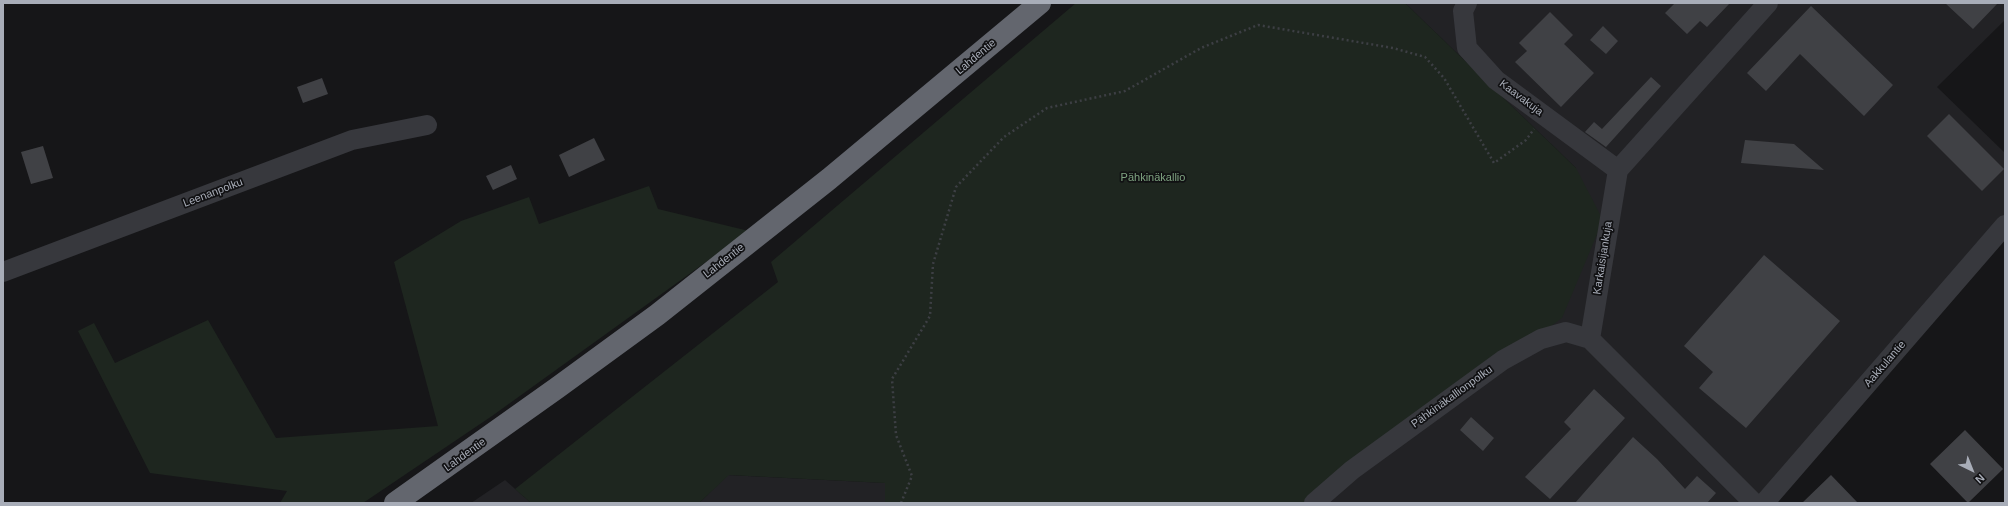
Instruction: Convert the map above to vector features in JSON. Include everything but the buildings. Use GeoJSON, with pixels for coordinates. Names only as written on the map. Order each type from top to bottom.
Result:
{"type":"FeatureCollection","features":[{"type":"Feature","properties":{"kind":"highway","name":"Lahdentie"},"geometry":{"type":"LineString","coordinates":[[395,503],[500,430],[657,315],[829,179],[1040,3]]}},
{"type":"Feature","properties":{"kind":"street","name":"Kaavakuja"},"geometry":{"type":"LineString","coordinates":[[1467,3],[1463,11],[1467,48],[1496,80],[1618,170]]}},
{"type":"Feature","properties":{"kind":"street"},"geometry":{"type":"LineString","coordinates":[[1618,170],[1768,3]]}},
{"type":"Feature","properties":{"kind":"street","name":"Leenanpolku"},"geometry":{"type":"LineString","coordinates":[[3,272],[352,140],[427,125]]}},
{"type":"Feature","properties":{"kind":"street","name":"Karkaisijankuja"},"geometry":{"type":"LineString","coordinates":[[1590,339],[1618,170]]}},
{"type":"Feature","properties":{"kind":"street","name":"Aakkulantie"},"geometry":{"type":"LineString","coordinates":[[1764,503],[2005,225]]}},
{"type":"Feature","properties":{"kind":"street","name":"Pähkinäkallionpolku"},"geometry":{"type":"LineString","coordinates":[[1322,500],[1352,470],[1503,360],[1541,339],[1566,332],[1590,339]]}},
{"type":"Feature","properties":{"kind":"street"},"geometry":{"type":"LineString","coordinates":[[1590,339],[1754,503]]}},
{"type":"Feature","properties":{"kind":"path"},"geometry":{"type":"LineString","coordinates":[[901,503],[912,476],[896,435],[892,380],[930,316],[933,264],[956,187],[1004,137],[1047,108],[1125,91],[1201,48],[1258,25],[1393,48],[1425,57],[1444,78],[1494,163],[1526,140],[1544,116]]}},
{"type":"Feature","properties":{"kind":"shaded area"},"geometry":{"type":"Polygon","coordinates":[[[1405,3],[2005,3],[2005,20],[1937,87],[2005,153],[2005,225],[1764,503],[1314,503],[1576,168],[1405,3]]]}},
{"type":"Feature","properties":{"kind":"shaded area"},"geometry":{"type":"Polygon","coordinates":[[[728,475],[886,483],[885,503],[699,503],[728,475]]]}},
{"type":"Feature","properties":{"kind":"shaded area"},"geometry":{"type":"Polygon","coordinates":[[[505,480],[531,503],[471,503],[505,480]]]}},
{"type":"Feature","properties":{"kind":"green space","name":"Pähkinäkallio"},"geometry":{"type":"Polygon","coordinates":[[[1076,3],[1405,3],[1576,168],[1603,220],[1562,318],[1314,503],[885,503],[885,483],[729,475],[699,503],[531,503],[515,489],[778,282],[771,262],[1076,3]]]}},
{"type":"Feature","properties":{"kind":"green space"},"geometry":{"type":"Polygon","coordinates":[[[649,186],[658,209],[749,231],[492,416],[363,503],[280,503],[287,491],[150,473],[78,331],[94,323],[115,363],[208,320],[276,438],[438,426],[394,262],[461,221],[529,197],[539,224],[649,186]]]}}]}
